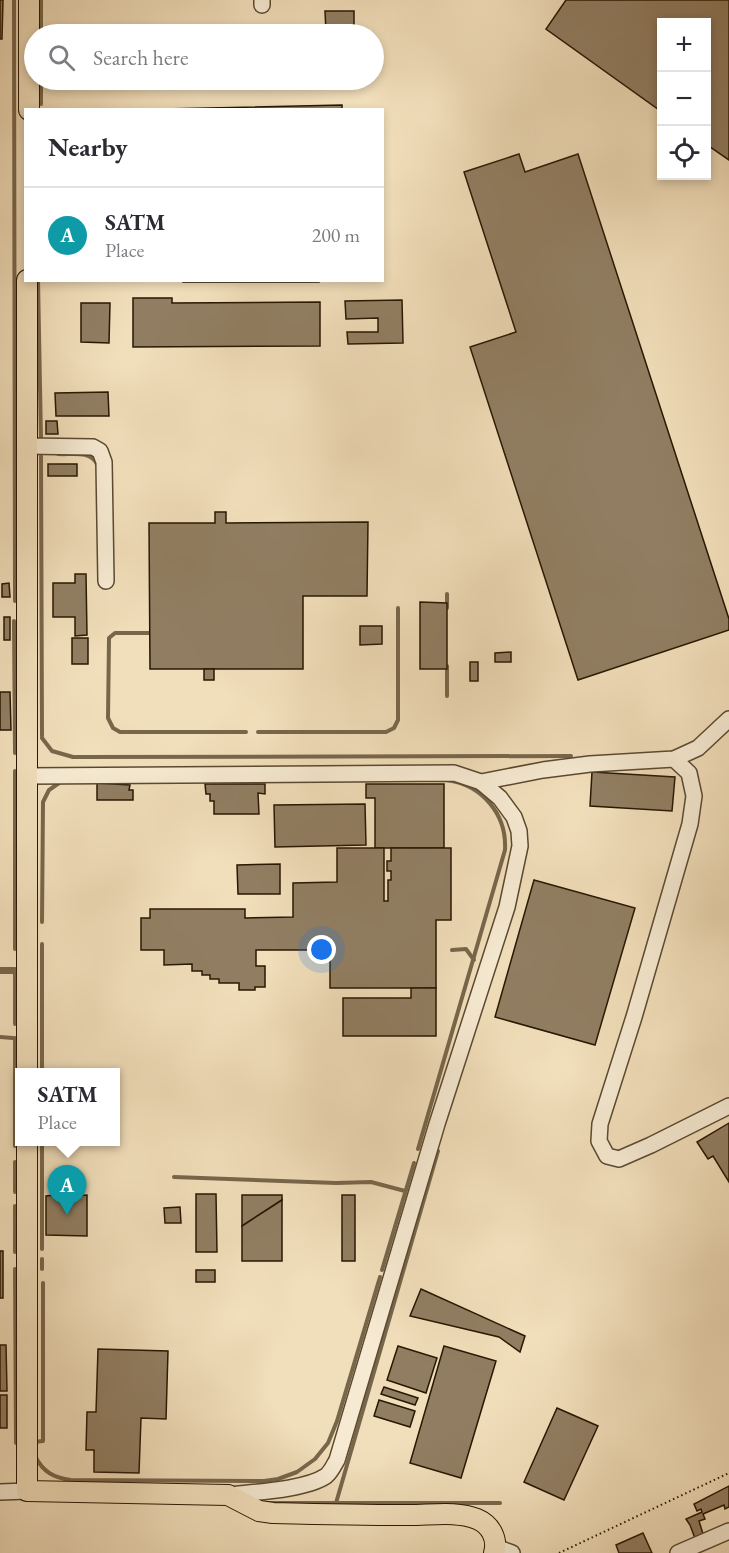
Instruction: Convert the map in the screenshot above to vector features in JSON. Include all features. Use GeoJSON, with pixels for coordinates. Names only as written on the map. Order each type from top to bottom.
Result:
{"type":"FeatureCollection","features":[{"type":"Feature","properties":{"kind":"main road"},"geometry":{"type":"LineString","coordinates":[[29,0],[29,24]]}},
{"type":"Feature","properties":{"kind":"main road"},"geometry":{"type":"LineString","coordinates":[[29,90],[29,108]]}},
{"type":"Feature","properties":{"kind":"main road"},"geometry":{"type":"LineString","coordinates":[[27,282],[27,1068]]}},
{"type":"Feature","properties":{"kind":"main road"},"geometry":{"type":"LineString","coordinates":[[27,1146],[27,1491],[228,1495],[259,1510],[273,1513],[451,1514],[466,1516],[486,1525],[494,1533],[501,1551]]}},
{"type":"Feature","properties":{"kind":"street"},"geometry":{"type":"LineString","coordinates":[[26,446],[93,447],[100,451],[104,462],[106,581]]}},
{"type":"Feature","properties":{"kind":"street"},"geometry":{"type":"LineString","coordinates":[[480,782],[590,764],[674,759],[698,748],[729,719]]}},
{"type":"Feature","properties":{"kind":"street"},"geometry":{"type":"LineString","coordinates":[[674,759],[689,773],[692,784],[694,796],[690,824],[634,1017],[600,1124],[599,1141],[607,1156],[619,1159],[729,1106]]}},
{"type":"Feature","properties":{"kind":"street"},"geometry":{"type":"LineString","coordinates":[[27,776],[454,773],[480,782],[500,798],[514,818],[519,831],[520,846],[507,907],[437,1125],[337,1460],[328,1474],[313,1482],[274,1490],[228,1495]]}},
{"type":"Feature","properties":{"kind":"street"},"geometry":{"type":"LineString","coordinates":[[0,1492],[27,1491]]}},
{"type":"Feature","properties":{"kind":"street"},"geometry":{"type":"LineString","coordinates":[[678,1553],[729,1531]]}},
{"type":"Feature","properties":{"kind":"path"},"geometry":{"type":"LineString","coordinates":[[559,1553],[729,1473]]}},
{"type":"Feature","properties":{"kind":"building"},"geometry":{"type":"Polygon","coordinates":[[[0,0],[3,0],[2,39],[0,39],[0,0]]]}},
{"type":"Feature","properties":{"kind":"building"},"geometry":{"type":"Polygon","coordinates":[[[566,0],[729,0],[729,160],[711,147],[711,18],[657,18],[657,108],[546,29],[566,0]]]}},
{"type":"Feature","properties":{"kind":"building"},"geometry":{"type":"Polygon","coordinates":[[[325,11],[354,11],[354,24],[326,24],[325,11]]]}},
{"type":"Feature","properties":{"kind":"building"},"geometry":{"type":"Polygon","coordinates":[[[342,105],[342,108],[206,108],[342,105]]]}},
{"type":"Feature","properties":{"kind":"building"},"geometry":{"type":"Polygon","coordinates":[[[519,154],[525,172],[578,154],[729,619],[729,630],[578,680],[470,347],[516,332],[464,172],[519,154]]]}},
{"type":"Feature","properties":{"kind":"building"},"geometry":{"type":"Polygon","coordinates":[[[133,298],[172,298],[172,303],[320,302],[320,346],[133,347],[133,298]]]}},
{"type":"Feature","properties":{"kind":"building"},"geometry":{"type":"Polygon","coordinates":[[[402,300],[403,343],[348,344],[347,332],[378,332],[378,318],[346,319],[345,301],[402,300]]]}},
{"type":"Feature","properties":{"kind":"building"},"geometry":{"type":"Polygon","coordinates":[[[81,303],[110,303],[109,343],[81,342],[81,303]]]}},
{"type":"Feature","properties":{"kind":"building"},"geometry":{"type":"Polygon","coordinates":[[[108,392],[109,416],[56,416],[55,393],[108,392]]]}},
{"type":"Feature","properties":{"kind":"building"},"geometry":{"type":"Polygon","coordinates":[[[46,421],[57,421],[58,434],[46,434],[46,421]]]}},
{"type":"Feature","properties":{"kind":"building"},"geometry":{"type":"Polygon","coordinates":[[[48,464],[77,464],[77,476],[48,476],[48,464]]]}},
{"type":"Feature","properties":{"kind":"building"},"geometry":{"type":"Polygon","coordinates":[[[215,512],[226,512],[226,523],[368,522],[367,596],[303,596],[303,669],[150,669],[149,523],[215,523],[215,512]]]}},
{"type":"Feature","properties":{"kind":"building"},"geometry":{"type":"Polygon","coordinates":[[[75,574],[86,574],[87,635],[75,636],[75,617],[53,617],[53,583],[75,583],[75,574]]]}},
{"type":"Feature","properties":{"kind":"building"},"geometry":{"type":"Polygon","coordinates":[[[9,583],[10,597],[2,597],[2,584],[9,583]]]}},
{"type":"Feature","properties":{"kind":"building"},"geometry":{"type":"Polygon","coordinates":[[[420,602],[447,603],[447,669],[420,669],[420,602]]]}},
{"type":"Feature","properties":{"kind":"building"},"geometry":{"type":"Polygon","coordinates":[[[4,617],[10,617],[10,640],[4,640],[4,617]]]}},
{"type":"Feature","properties":{"kind":"building"},"geometry":{"type":"Polygon","coordinates":[[[360,626],[382,626],[382,644],[360,645],[360,626]]]}},
{"type":"Feature","properties":{"kind":"building"},"geometry":{"type":"Polygon","coordinates":[[[72,638],[88,638],[88,664],[72,664],[72,638]]]}},
{"type":"Feature","properties":{"kind":"building"},"geometry":{"type":"Polygon","coordinates":[[[511,652],[511,662],[495,662],[495,653],[511,652]]]}},
{"type":"Feature","properties":{"kind":"building"},"geometry":{"type":"Polygon","coordinates":[[[470,662],[478,662],[478,681],[470,681],[470,662]]]}},
{"type":"Feature","properties":{"kind":"building"},"geometry":{"type":"Polygon","coordinates":[[[204,669],[214,669],[214,680],[204,680],[204,669]]]}},
{"type":"Feature","properties":{"kind":"building"},"geometry":{"type":"Polygon","coordinates":[[[0,692],[10,692],[11,730],[0,730],[0,692]]]}},
{"type":"Feature","properties":{"kind":"building"},"geometry":{"type":"Polygon","coordinates":[[[592,772],[675,777],[672,811],[590,806],[592,772]]]}},
{"type":"Feature","properties":{"kind":"building"},"geometry":{"type":"Polygon","coordinates":[[[97,783],[130,785],[129,790],[133,790],[133,800],[97,800],[97,783]]]}},
{"type":"Feature","properties":{"kind":"building"},"geometry":{"type":"Polygon","coordinates":[[[205,784],[265,784],[265,794],[258,793],[259,814],[214,814],[214,801],[210,801],[210,794],[206,794],[205,784]]]}},
{"type":"Feature","properties":{"kind":"building"},"geometry":{"type":"Polygon","coordinates":[[[366,784],[444,784],[444,848],[375,848],[375,798],[366,798],[366,784]]]}},
{"type":"Feature","properties":{"kind":"building"},"geometry":{"type":"Polygon","coordinates":[[[365,804],[366,845],[275,847],[274,805],[365,804]]]}},
{"type":"Feature","properties":{"kind":"building"},"geometry":{"type":"Polygon","coordinates":[[[337,848],[384,848],[384,901],[388,901],[388,880],[391,880],[391,871],[387,871],[387,861],[391,861],[391,848],[451,848],[451,920],[436,920],[436,988],[330,988],[330,950],[256,950],[256,966],[265,966],[265,987],[255,987],[255,990],[239,990],[239,983],[219,983],[219,979],[210,979],[210,975],[202,975],[202,971],[192,971],[192,964],[164,965],[164,950],[141,950],[141,918],[150,918],[150,909],[245,909],[245,918],[293,917],[293,883],[337,882],[337,848]]]}},
{"type":"Feature","properties":{"kind":"building"},"geometry":{"type":"Polygon","coordinates":[[[280,864],[280,894],[238,894],[237,865],[280,864]]]}},
{"type":"Feature","properties":{"kind":"building"},"geometry":{"type":"Polygon","coordinates":[[[534,880],[635,908],[595,1045],[495,1017],[534,880]]]}},
{"type":"Feature","properties":{"kind":"building"},"geometry":{"type":"Polygon","coordinates":[[[411,988],[436,988],[436,1036],[343,1036],[343,998],[411,998],[411,988]]]}},
{"type":"Feature","properties":{"kind":"building"},"geometry":{"type":"Polygon","coordinates":[[[729,1123],[729,1182],[713,1156],[708,1159],[697,1142],[729,1123]]]}},
{"type":"Feature","properties":{"kind":"building"},"geometry":{"type":"Polygon","coordinates":[[[74,1189],[74,1196],[87,1195],[87,1236],[46,1235],[46,1196],[55,1195],[55,1190],[74,1189]]]}},
{"type":"Feature","properties":{"kind":"building"},"geometry":{"type":"Polygon","coordinates":[[[196,1194],[216,1194],[217,1252],[196,1252],[196,1194]]]}},
{"type":"Feature","properties":{"kind":"building"},"geometry":{"type":"Polygon","coordinates":[[[242,1195],[282,1195],[282,1200],[242,1226],[242,1195]]]}},
{"type":"Feature","properties":{"kind":"building"},"geometry":{"type":"Polygon","coordinates":[[[342,1195],[355,1195],[355,1261],[342,1261],[342,1195]]]}},
{"type":"Feature","properties":{"kind":"building"},"geometry":{"type":"Polygon","coordinates":[[[282,1200],[282,1261],[242,1261],[242,1226],[282,1200]]]}},
{"type":"Feature","properties":{"kind":"building"},"geometry":{"type":"Polygon","coordinates":[[[180,1207],[181,1223],[165,1223],[164,1208],[180,1207]]]}},
{"type":"Feature","properties":{"kind":"building"},"geometry":{"type":"Polygon","coordinates":[[[0,1251],[3,1251],[3,1298],[0,1298],[0,1251]]]}},
{"type":"Feature","properties":{"kind":"building"},"geometry":{"type":"Polygon","coordinates":[[[196,1270],[215,1270],[215,1282],[196,1282],[196,1270]]]}},
{"type":"Feature","properties":{"kind":"building"},"geometry":{"type":"Polygon","coordinates":[[[421,1289],[525,1336],[520,1352],[499,1337],[410,1316],[421,1289]]]}},
{"type":"Feature","properties":{"kind":"building"},"geometry":{"type":"Polygon","coordinates":[[[0,1345],[6,1345],[7,1391],[0,1391],[0,1345]]]}},
{"type":"Feature","properties":{"kind":"building"},"geometry":{"type":"Polygon","coordinates":[[[398,1346],[437,1358],[426,1393],[387,1380],[398,1346]]]}},
{"type":"Feature","properties":{"kind":"building"},"geometry":{"type":"Polygon","coordinates":[[[444,1346],[496,1361],[461,1478],[410,1463],[444,1346]]]}},
{"type":"Feature","properties":{"kind":"building"},"geometry":{"type":"Polygon","coordinates":[[[98,1349],[168,1351],[166,1419],[141,1418],[139,1473],[94,1472],[94,1450],[86,1450],[87,1412],[96,1412],[98,1349]]]}},
{"type":"Feature","properties":{"kind":"building"},"geometry":{"type":"Polygon","coordinates":[[[384,1387],[418,1398],[415,1405],[381,1394],[384,1387]]]}},
{"type":"Feature","properties":{"kind":"building"},"geometry":{"type":"Polygon","coordinates":[[[0,1395],[7,1395],[7,1428],[0,1428],[0,1395]]]}},
{"type":"Feature","properties":{"kind":"building"},"geometry":{"type":"Polygon","coordinates":[[[379,1400],[415,1411],[410,1427],[374,1416],[379,1400]]]}},
{"type":"Feature","properties":{"kind":"building"},"geometry":{"type":"Polygon","coordinates":[[[557,1408],[598,1426],[564,1500],[524,1482],[557,1408]]]}},
{"type":"Feature","properties":{"kind":"building"},"geometry":{"type":"Polygon","coordinates":[[[729,1486],[729,1507],[725,1509],[724,1505],[703,1514],[705,1519],[699,1521],[704,1537],[696,1541],[686,1519],[702,1512],[701,1509],[697,1511],[694,1504],[729,1486]]]}},
{"type":"Feature","properties":{"kind":"building"},"geometry":{"type":"Polygon","coordinates":[[[643,1533],[652,1553],[619,1553],[616,1545],[643,1533]]]}},
{"type":"Feature","properties":{"kind":"waterway"},"geometry":{"type":"LineString","coordinates":[[14,0],[15,601]]}},
{"type":"Feature","properties":{"kind":"waterway"},"geometry":{"type":"LineString","coordinates":[[41,0],[41,24]]}},
{"type":"Feature","properties":{"kind":"waterway"},"geometry":{"type":"LineString","coordinates":[[41,90],[41,104]]}},
{"type":"Feature","properties":{"kind":"waterway"},"geometry":{"type":"LineString","coordinates":[[38,282],[41,440]]}},
{"type":"Feature","properties":{"kind":"waterway"},"geometry":{"type":"LineString","coordinates":[[58,454],[85,455],[97,464]]}},
{"type":"Feature","properties":{"kind":"waterway"},"geometry":{"type":"LineString","coordinates":[[41,456],[42,736]]}},
{"type":"Feature","properties":{"kind":"waterway"},"geometry":{"type":"LineString","coordinates":[[447,594],[447,608]]}},
{"type":"Feature","properties":{"kind":"waterway"},"geometry":{"type":"LineString","coordinates":[[258,732],[386,732],[394,728],[398,720],[398,608]]}},
{"type":"Feature","properties":{"kind":"waterway"},"geometry":{"type":"LineString","coordinates":[[14,621],[15,753]]}},
{"type":"Feature","properties":{"kind":"waterway"},"geometry":{"type":"LineString","coordinates":[[150,633],[115,633],[109,638],[108,718],[113,728],[120,732],[246,732]]}},
{"type":"Feature","properties":{"kind":"waterway"},"geometry":{"type":"LineString","coordinates":[[447,666],[447,696]]}},
{"type":"Feature","properties":{"kind":"waterway"},"geometry":{"type":"LineString","coordinates":[[42,738],[52,751],[73,757],[571,756]]}},
{"type":"Feature","properties":{"kind":"waterway"},"geometry":{"type":"LineString","coordinates":[[15,771],[15,949]]}},
{"type":"Feature","properties":{"kind":"waterway"},"geometry":{"type":"LineString","coordinates":[[418,1149],[505,850],[502,825],[490,803],[471,788],[447,780]]}},
{"type":"Feature","properties":{"kind":"waterway"},"geometry":{"type":"LineString","coordinates":[[42,922],[43,802],[49,790],[62,781]]}},
{"type":"Feature","properties":{"kind":"waterway"},"geometry":{"type":"LineString","coordinates":[[42,944],[42,1068]]}},
{"type":"Feature","properties":{"kind":"waterway"},"geometry":{"type":"LineString","coordinates":[[452,950],[466,949],[474,960]]}},
{"type":"Feature","properties":{"kind":"waterway"},"geometry":{"type":"LineString","coordinates":[[0,969],[15,969]]}},
{"type":"Feature","properties":{"kind":"waterway"},"geometry":{"type":"LineString","coordinates":[[0,972],[15,972],[15,1024]]}},
{"type":"Feature","properties":{"kind":"waterway"},"geometry":{"type":"LineString","coordinates":[[0,1037],[13,1038]]}},
{"type":"Feature","properties":{"kind":"waterway"},"geometry":{"type":"LineString","coordinates":[[15,1038],[15,1146]]}},
{"type":"Feature","properties":{"kind":"waterway"},"geometry":{"type":"LineString","coordinates":[[42,1146],[42,1249]]}},
{"type":"Feature","properties":{"kind":"waterway"},"geometry":{"type":"LineString","coordinates":[[336,1503],[438,1151]]}},
{"type":"Feature","properties":{"kind":"waterway"},"geometry":{"type":"LineString","coordinates":[[15,1162],[15,1192]]}},
{"type":"Feature","properties":{"kind":"waterway"},"geometry":{"type":"LineString","coordinates":[[382,1270],[414,1163]]}},
{"type":"Feature","properties":{"kind":"waterway"},"geometry":{"type":"LineString","coordinates":[[174,1177],[336,1183],[371,1182],[405,1191]]}},
{"type":"Feature","properties":{"kind":"waterway"},"geometry":{"type":"LineString","coordinates":[[15,1206],[15,1252]]}},
{"type":"Feature","properties":{"kind":"waterway"},"geometry":{"type":"LineString","coordinates":[[42,1259],[42,1269]]}},
{"type":"Feature","properties":{"kind":"waterway"},"geometry":{"type":"LineString","coordinates":[[15,1269],[16,1443]]}},
{"type":"Feature","properties":{"kind":"waterway"},"geometry":{"type":"LineString","coordinates":[[35,1456],[50,1473],[59,1478],[71,1480],[264,1481],[297,1472],[315,1459],[328,1443],[337,1421],[380,1277]]}},
{"type":"Feature","properties":{"kind":"waterway"},"geometry":{"type":"LineString","coordinates":[[34,1442],[43,1441],[43,1283]]}},
{"type":"Feature","properties":{"kind":"waterway"},"geometry":{"type":"LineString","coordinates":[[268,1503],[500,1503]]}},
{"type":"Feature","properties":{"kind":"place","name":"SATM"},"geometry":{"type":"Point","coordinates":[67,1215]}}]}
